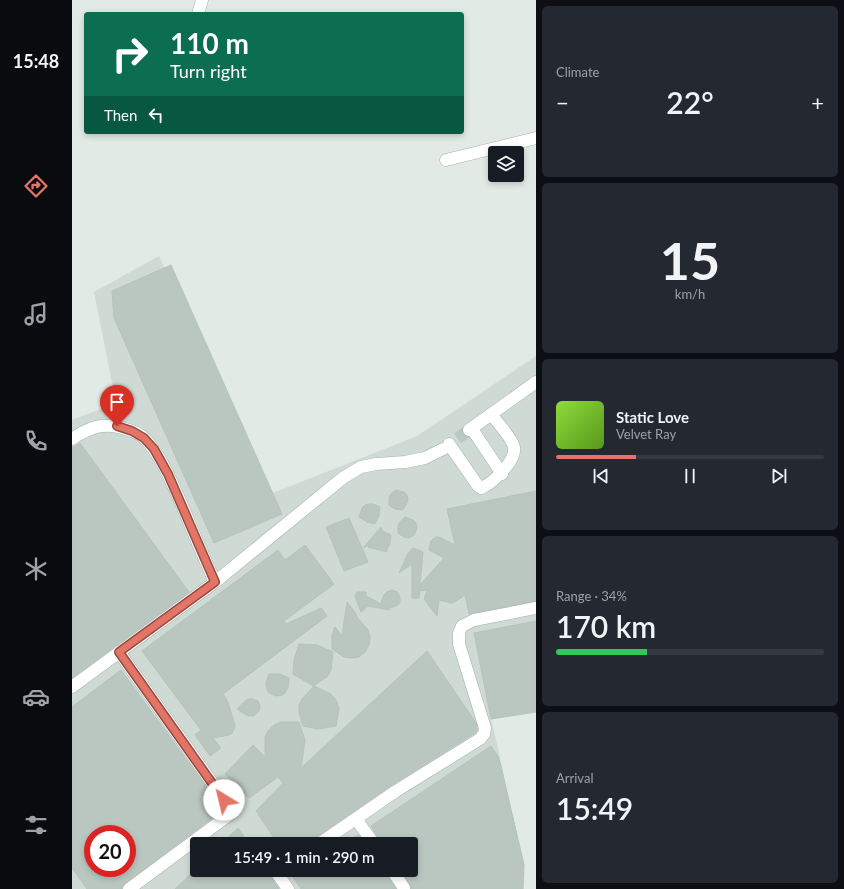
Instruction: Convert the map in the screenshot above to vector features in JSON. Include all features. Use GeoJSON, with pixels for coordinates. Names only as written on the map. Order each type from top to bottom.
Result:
{"type":"FeatureCollection","features":[{"type":"Feature","properties":{"kind":"lane"},"geometry":{"type":"LineString","coordinates":[[199,12],[202,0]]}},
{"type":"Feature","properties":{"kind":"lane"},"geometry":{"type":"LineString","coordinates":[[446,160],[536,138]]}},
{"type":"Feature","properties":{"kind":"lane"},"geometry":{"type":"LineString","coordinates":[[502,474],[470,430],[536,382]]}},
{"type":"Feature","properties":{"kind":"lane"},"geometry":{"type":"LineString","coordinates":[[72,687],[215,582],[344,478],[361,467],[425,458],[446,447],[478,486],[481,488],[485,487],[502,474],[514,454],[512,441],[491,414]]}},
{"type":"Feature","properties":{"kind":"lane"},"geometry":{"type":"LineString","coordinates":[[72,439],[88,430],[103,425],[117,426],[132,431],[144,438],[154,449],[168,474],[215,582]]}},
{"type":"Feature","properties":{"kind":"lane"},"geometry":{"type":"LineString","coordinates":[[329,837],[396,791],[484,734],[485,728],[460,644],[459,633],[462,626],[474,620],[536,608]]}},
{"type":"Feature","properties":{"kind":"lane"},"geometry":{"type":"LineString","coordinates":[[119,652],[233,812],[129,889]]}},
{"type":"Feature","properties":{"kind":"lane"},"geometry":{"type":"LineString","coordinates":[[356,818],[369,837]]}},
{"type":"Feature","properties":{"kind":"lane"},"geometry":{"type":"LineString","coordinates":[[280,877],[288,889]]}},
{"type":"Feature","properties":{"kind":"lane"},"geometry":{"type":"LineString","coordinates":[[397,877],[404,888]]}},
{"type":"Feature","properties":{"kind":"shaded area"},"geometry":{"type":"Polygon","coordinates":[[[159,256],[268,495],[417,436],[536,356],[536,710],[491,718],[521,852],[521,889],[72,889],[72,420],[116,403],[94,292],[159,256]]]}},
{"type":"Feature","properties":{"kind":"building"},"geometry":{"type":"Polygon","coordinates":[[[171,265],[282,514],[214,543],[114,318],[112,291],[171,265]]]}},
{"type":"Feature","properties":{"kind":"building"},"geometry":{"type":"Polygon","coordinates":[[[80,443],[189,592],[72,678],[72,448],[80,443]]]}},
{"type":"Feature","properties":{"kind":"building"},"geometry":{"type":"Polygon","coordinates":[[[396,490],[404,492],[407,495],[407,503],[403,510],[395,509],[389,505],[390,495],[396,490]]]}},
{"type":"Feature","properties":{"kind":"building"},"geometry":{"type":"Polygon","coordinates":[[[536,491],[536,601],[469,614],[465,595],[451,603],[439,600],[437,616],[424,599],[427,591],[420,590],[419,598],[412,598],[412,564],[399,573],[408,553],[413,548],[423,552],[420,585],[444,558],[429,550],[431,541],[436,537],[439,537],[455,545],[447,509],[536,491]]]}},
{"type":"Feature","properties":{"kind":"building"},"geometry":{"type":"Polygon","coordinates":[[[369,504],[380,507],[379,516],[375,524],[367,522],[359,517],[362,508],[369,504]]]}},
{"type":"Feature","properties":{"kind":"building"},"geometry":{"type":"Polygon","coordinates":[[[405,517],[413,520],[417,527],[414,535],[409,538],[398,533],[399,523],[405,517]]]}},
{"type":"Feature","properties":{"kind":"building"},"geometry":{"type":"Polygon","coordinates":[[[349,518],[368,562],[344,571],[326,527],[349,518]]]}},
{"type":"Feature","properties":{"kind":"building"},"geometry":{"type":"Polygon","coordinates":[[[381,527],[382,531],[391,535],[387,552],[368,547],[369,545],[363,548],[381,527]]]}},
{"type":"Feature","properties":{"kind":"building"},"geometry":{"type":"Polygon","coordinates":[[[305,545],[334,584],[284,621],[286,624],[321,608],[327,616],[223,694],[228,702],[235,726],[232,733],[229,735],[213,738],[221,748],[210,756],[195,735],[201,730],[142,651],[278,550],[285,560],[305,545]]]}},
{"type":"Feature","properties":{"kind":"building"},"geometry":{"type":"Polygon","coordinates":[[[392,590],[397,592],[399,595],[400,602],[398,605],[391,608],[381,602],[384,595],[392,590]]]}},
{"type":"Feature","properties":{"kind":"building"},"geometry":{"type":"Polygon","coordinates":[[[357,592],[366,592],[366,596],[389,608],[389,610],[368,606],[361,612],[355,596],[357,592]]]}},
{"type":"Feature","properties":{"kind":"building"},"geometry":{"type":"Polygon","coordinates":[[[347,602],[368,630],[370,637],[369,645],[365,652],[359,657],[344,657],[332,649],[332,635],[335,627],[342,636],[347,602]]]}},
{"type":"Feature","properties":{"kind":"building"},"geometry":{"type":"Polygon","coordinates":[[[536,621],[536,712],[491,719],[474,633],[536,621]]]}},
{"type":"Feature","properties":{"kind":"building"},"geometry":{"type":"Polygon","coordinates":[[[299,644],[317,645],[333,652],[331,670],[327,677],[313,686],[293,674],[294,660],[299,644]]]}},
{"type":"Feature","properties":{"kind":"building"},"geometry":{"type":"Polygon","coordinates":[[[427,651],[476,723],[477,731],[475,733],[392,785],[316,837],[273,837],[256,811],[283,783],[278,777],[249,798],[225,774],[253,745],[265,757],[265,737],[274,725],[281,722],[299,722],[305,740],[301,768],[427,651]]]}},
{"type":"Feature","properties":{"kind":"building"},"geometry":{"type":"Polygon","coordinates":[[[121,670],[223,810],[136,875],[136,825],[84,825],[84,877],[133,877],[122,886],[122,889],[87,889],[72,868],[72,707],[121,670]]]}},
{"type":"Feature","properties":{"kind":"building"},"geometry":{"type":"Polygon","coordinates":[[[269,674],[280,674],[289,678],[288,688],[285,693],[277,696],[268,692],[266,683],[269,674]]]}},
{"type":"Feature","properties":{"kind":"building"},"geometry":{"type":"Polygon","coordinates":[[[314,686],[331,694],[336,700],[339,708],[336,726],[318,729],[303,726],[299,712],[299,705],[302,699],[314,686]]]}},
{"type":"Feature","properties":{"kind":"building"},"geometry":{"type":"Polygon","coordinates":[[[249,699],[258,701],[260,707],[259,711],[254,716],[248,716],[237,709],[249,699]]]}},
{"type":"Feature","properties":{"kind":"building"},"geometry":{"type":"Polygon","coordinates":[[[491,746],[499,758],[524,865],[523,889],[411,889],[406,877],[418,877],[418,837],[378,837],[371,826],[491,746]]]}},
{"type":"Feature","properties":{"kind":"building"},"geometry":{"type":"Polygon","coordinates":[[[238,828],[244,837],[228,837],[238,828]]]}},
{"type":"Feature","properties":{"kind":"building"},"geometry":{"type":"Polygon","coordinates":[[[190,875],[190,877],[271,877],[279,889],[175,889],[190,875]]]}},
{"type":"Feature","properties":{"kind":"building"},"geometry":{"type":"Polygon","coordinates":[[[293,877],[388,877],[396,889],[301,889],[293,877]]]}},
{"type":"Feature","properties":{"kind":"tunnel"},"geometry":{"type":"LineString","coordinates":[[443,449],[469,430]]}},
{"type":"Feature","properties":{"kind":"route"},"geometry":{"type":"LineString","coordinates":[[117,426],[132,431],[144,438],[154,449],[168,474],[215,582],[119,652],[224,800]]}}]}
